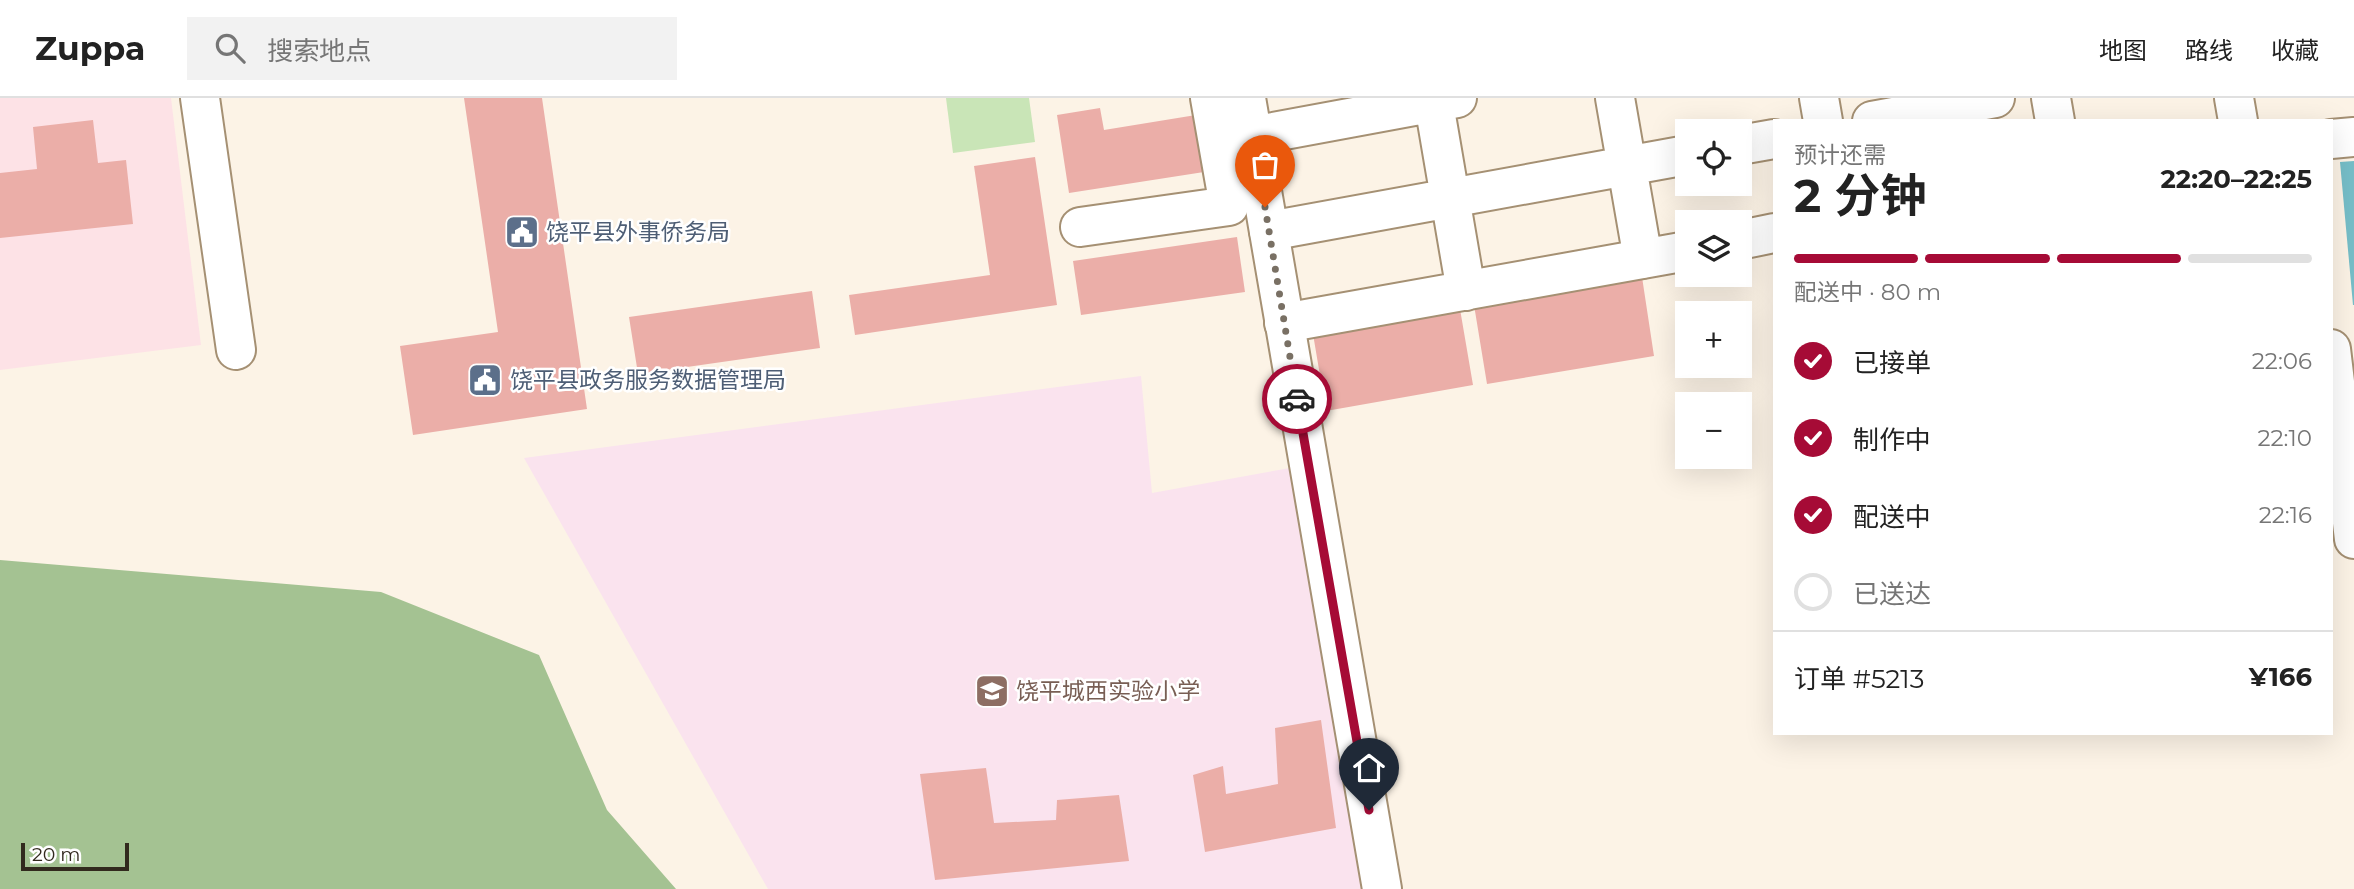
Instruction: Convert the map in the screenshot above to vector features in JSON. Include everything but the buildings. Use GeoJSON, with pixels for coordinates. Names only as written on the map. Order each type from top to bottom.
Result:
{"type":"FeatureCollection","features":[{"type":"Feature","properties":{"kind":"main road"},"geometry":{"type":"LineString","coordinates":[[200,98],[236,350]]}},
{"type":"Feature","properties":{"kind":"main road"},"geometry":{"type":"LineString","coordinates":[[1080,227],[1229,206],[1210,98]]}},
{"type":"Feature","properties":{"kind":"main road"},"geometry":{"type":"LineString","coordinates":[[1246,98],[1382,889]]}},
{"type":"Feature","properties":{"kind":"main road"},"geometry":{"type":"LineString","coordinates":[[1615,98],[1643,259]]}},
{"type":"Feature","properties":{"kind":"main road"},"geometry":{"type":"LineString","coordinates":[[1819,98],[1823,119]]}},
{"type":"Feature","properties":{"kind":"main road"},"geometry":{"type":"LineString","coordinates":[[1883,119],[1995,98]]}},
{"type":"Feature","properties":{"kind":"main road"},"geometry":{"type":"LineString","coordinates":[[2051,98],[2055,119]]}},
{"type":"Feature","properties":{"kind":"main road"},"geometry":{"type":"LineString","coordinates":[[2234,98],[2238,119]]}},
{"type":"Feature","properties":{"kind":"main road"},"geometry":{"type":"LineString","coordinates":[[1252,136],[1441,99],[1450,198],[1466,290]]}},
{"type":"Feature","properties":{"kind":"main road"},"geometry":{"type":"LineString","coordinates":[[2333,139],[2354,136]]}},
{"type":"Feature","properties":{"kind":"main road"},"geometry":{"type":"LineString","coordinates":[[1752,143],[1773,139]]}},
{"type":"Feature","properties":{"kind":"main road"},"geometry":{"type":"LineString","coordinates":[[1269,231],[1675,157]]}},
{"type":"Feature","properties":{"kind":"main road"},"geometry":{"type":"LineString","coordinates":[[1752,238],[1773,233]]}},
{"type":"Feature","properties":{"kind":"main road"},"geometry":{"type":"LineString","coordinates":[[1284,323],[1675,253]]}},
{"type":"Feature","properties":{"kind":"main road"},"geometry":{"type":"LineString","coordinates":[[2333,366],[2354,540]]}},
{"type":"Feature","properties":{"kind":"shaded area"},"geometry":{"type":"Polygon","coordinates":[[[0,98],[171,98],[201,345],[0,370],[0,98]]]}},
{"type":"Feature","properties":{"kind":"shaded area","name":"饶平城西实验小学"},"geometry":{"type":"Polygon","coordinates":[[[1141,376],[1152,493],[1290,468],[1365,889],[768,889],[524,458],[1141,376]]]}},
{"type":"Feature","properties":{"kind":"green space"},"geometry":{"type":"Polygon","coordinates":[[[946,98],[1029,98],[1035,142],[953,153],[946,98]]]}},
{"type":"Feature","properties":{"kind":"green space"},"geometry":{"type":"Polygon","coordinates":[[[0,560],[381,592],[539,655],[607,810],[676,889],[0,889],[0,560]]]}},
{"type":"Feature","properties":{"kind":"water"},"geometry":{"type":"Polygon","coordinates":[[[2354,161],[2354,305],[2353,305],[2340,162],[2354,161]]]}},
{"type":"Feature","properties":{"kind":"way so far"},"geometry":{"type":"LineString","coordinates":[[1265,207],[1297,399]]}},
{"type":"Feature","properties":{"kind":"place","name":"饶平县外事侨务局"},"geometry":{"type":"Point","coordinates":[522,232]}},
{"type":"Feature","properties":{"kind":"place","name":"饶平县政务服务数据管理局"},"geometry":{"type":"Point","coordinates":[485,380]}},
{"type":"Feature","properties":{"kind":"place","name":"饶平城西实验小学"},"geometry":{"type":"Point","coordinates":[992,691]}},
{"type":"Feature","properties":{"kind":"route"},"geometry":{"type":"LineString","coordinates":[[1297,399],[1369,810]]}}]}
